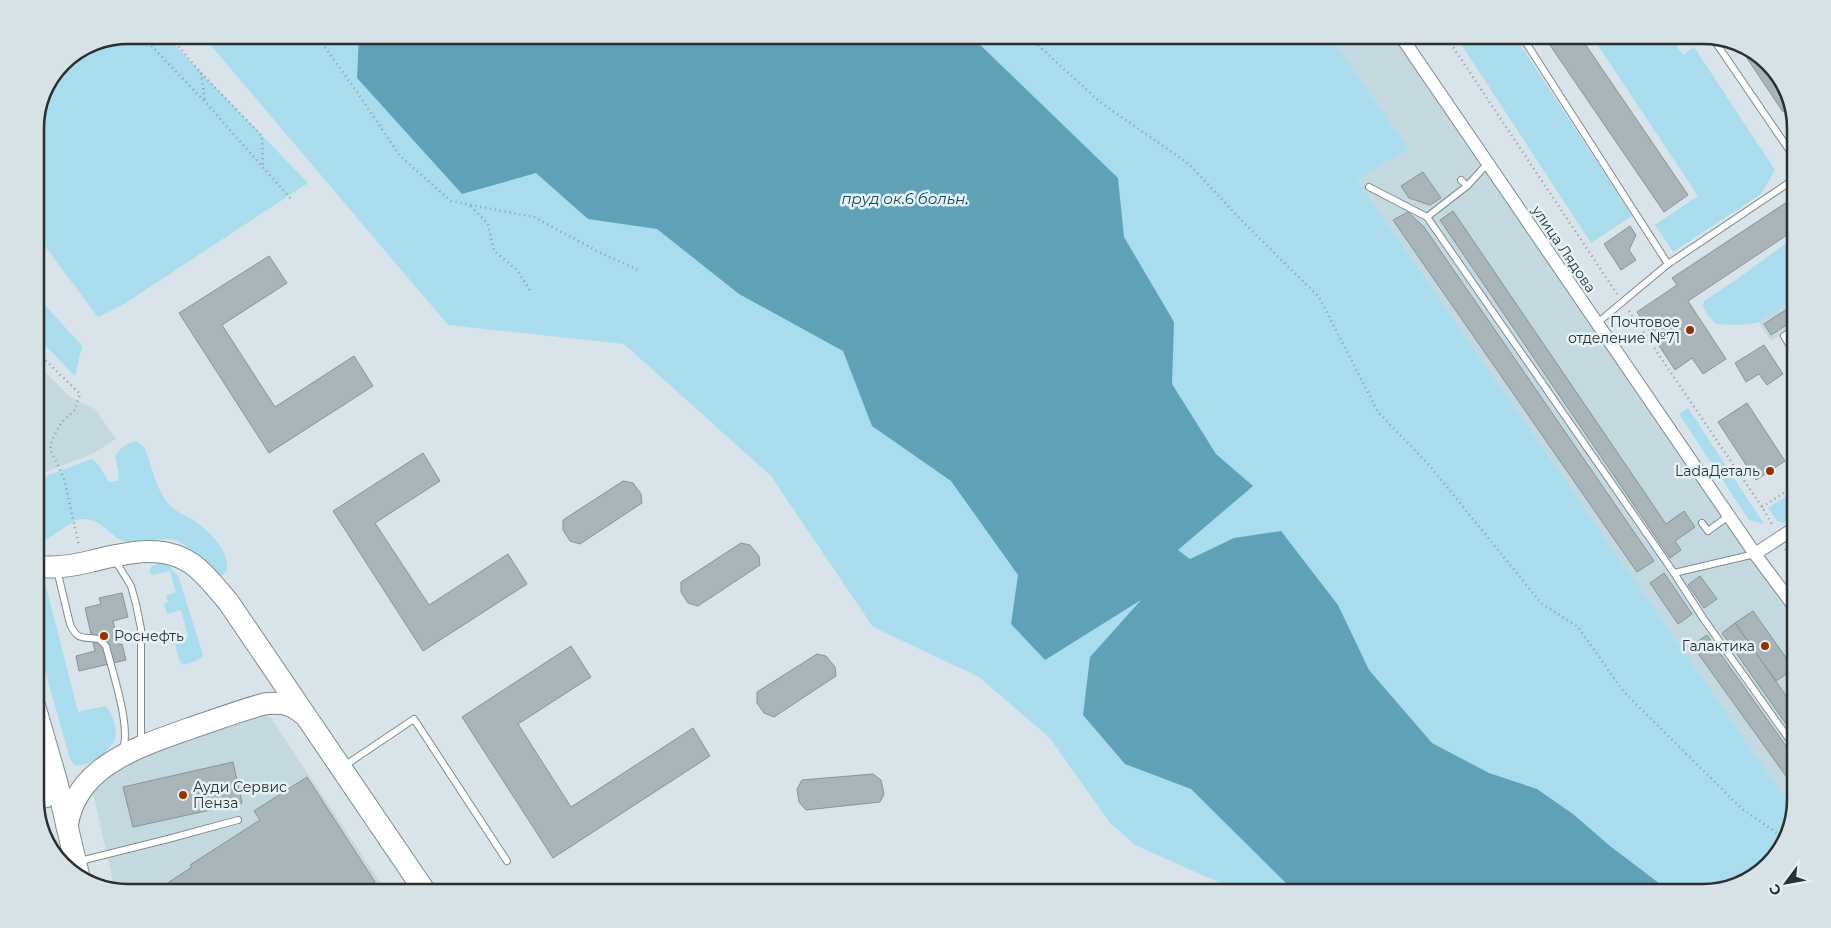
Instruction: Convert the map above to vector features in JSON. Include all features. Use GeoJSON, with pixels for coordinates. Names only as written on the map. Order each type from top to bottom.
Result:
{"type":"FeatureCollection","features":[{"type":"Feature","properties":{"kind":"main road"},"geometry":{"type":"LineString","coordinates":[[44,567],[56,568],[113,556],[155,551],[184,559],[196,566],[230,603],[420,884]]}},
{"type":"Feature","properties":{"kind":"main road"},"geometry":{"type":"LineString","coordinates":[[50,785],[92,773],[141,746],[264,704],[284,703],[296,708],[305,716]]}},
{"type":"Feature","properties":{"kind":"main road"},"geometry":{"type":"LineString","coordinates":[[44,754],[50,785],[71,862]]}},
{"type":"Feature","properties":{"kind":"main road"},"geometry":{"type":"LineString","coordinates":[[72,863],[68,827],[70,810],[78,795],[110,764]]}},
{"type":"Feature","properties":{"kind":"main road"},"geometry":{"type":"LineString","coordinates":[[44,775],[68,827]]}},
{"type":"Feature","properties":{"kind":"street","name":"улица Лядова"},"geometry":{"type":"LineString","coordinates":[[1406,44],[1596,324],[1730,515],[1755,554],[1787,597]]}},
{"type":"Feature","properties":{"kind":"street"},"geometry":{"type":"LineString","coordinates":[[1755,554],[1787,533]]}},
{"type":"Feature","properties":{"kind":"lane"},"geometry":{"type":"LineString","coordinates":[[1527,44],[1668,264]]}},
{"type":"Feature","properties":{"kind":"lane"},"geometry":{"type":"LineString","coordinates":[[1717,45],[1787,147]]}},
{"type":"Feature","properties":{"kind":"lane"},"geometry":{"type":"LineString","coordinates":[[1427,217],[1467,186],[1488,163]]}},
{"type":"Feature","properties":{"kind":"lane"},"geometry":{"type":"LineString","coordinates":[[1461,180],[1467,186]]}},
{"type":"Feature","properties":{"kind":"lane"},"geometry":{"type":"LineString","coordinates":[[1596,324],[1668,264],[1787,184]]}},
{"type":"Feature","properties":{"kind":"lane"},"geometry":{"type":"LineString","coordinates":[[1370,187],[1427,217],[1674,573],[1703,618],[1787,736]]}},
{"type":"Feature","properties":{"kind":"lane"},"geometry":{"type":"LineString","coordinates":[[1702,523],[1708,531],[1730,515]]}},
{"type":"Feature","properties":{"kind":"lane"},"geometry":{"type":"LineString","coordinates":[[1674,573],[1755,554]]}},
{"type":"Feature","properties":{"kind":"lane"},"geometry":{"type":"LineString","coordinates":[[113,556],[130,586],[141,629],[141,746]]}},
{"type":"Feature","properties":{"kind":"lane"},"geometry":{"type":"LineString","coordinates":[[56,568],[70,624],[74,632],[82,638],[99,639],[106,646],[126,731],[123,749],[110,764]]}},
{"type":"Feature","properties":{"kind":"lane"},"geometry":{"type":"LineString","coordinates":[[341,768],[414,719],[507,861]]}},
{"type":"Feature","properties":{"kind":"lane"},"geometry":{"type":"LineString","coordinates":[[75,865],[238,820]]}},
{"type":"Feature","properties":{"kind":"path"},"geometry":{"type":"LineString","coordinates":[[150,44],[206,103],[292,200]]}},
{"type":"Feature","properties":{"kind":"path"},"geometry":{"type":"LineString","coordinates":[[177,44],[262,136],[263,167]]}},
{"type":"Feature","properties":{"kind":"path"},"geometry":{"type":"LineString","coordinates":[[322,44],[400,156],[451,201],[534,217],[597,251],[640,271]]}},
{"type":"Feature","properties":{"kind":"path"},"geometry":{"type":"LineString","coordinates":[[1037,44],[1100,102],[1189,164],[1319,297],[1378,412],[1430,466],[1541,603],[1578,627],[1623,691],[1741,808],[1780,835]]}},
{"type":"Feature","properties":{"kind":"path"},"geometry":{"type":"LineString","coordinates":[[1451,44],[1622,302],[1762,507],[1787,491]]}},
{"type":"Feature","properties":{"kind":"path"},"geometry":{"type":"LineString","coordinates":[[202,73],[206,103]]}},
{"type":"Feature","properties":{"kind":"path"},"geometry":{"type":"LineString","coordinates":[[470,205],[488,224],[494,251],[517,270],[531,292]]}},
{"type":"Feature","properties":{"kind":"path"},"geometry":{"type":"LineString","coordinates":[[44,359],[80,394],[75,410],[61,423],[52,440],[50,449],[64,478],[84,563]]}},
{"type":"Feature","properties":{"kind":"shaded area"},"geometry":{"type":"Polygon","coordinates":[[[117,44],[174,44],[308,183],[121,306],[98,317],[44,245],[44,122],[47,106],[52,91],[61,77],[72,65],[86,55],[101,48],[117,44]]]}},
{"type":"Feature","properties":{"kind":"shaded area"},"geometry":{"type":"Polygon","coordinates":[[[210,44],[1335,44],[1409,149],[1357,180],[1787,800],[1786,817],[1779,837],[1766,856],[1761,858],[1761,861],[1750,870],[1740,876],[1714,884],[1222,884],[1135,845],[1110,823],[1050,738],[979,677],[873,627],[771,476],[624,344],[448,325],[210,44]]]}},
{"type":"Feature","properties":{"kind":"shaded area"},"geometry":{"type":"Polygon","coordinates":[[[1335,44],[1398,44],[1787,605],[1787,800],[1357,180],[1409,149],[1335,44]]]}},
{"type":"Feature","properties":{"kind":"shaded area"},"geometry":{"type":"Polygon","coordinates":[[[1461,44],[1520,44],[1632,216],[1591,243],[1461,44]]]}},
{"type":"Feature","properties":{"kind":"shaded area"},"geometry":{"type":"Polygon","coordinates":[[[1597,44],[1675,44],[1683,55],[1694,47],[1775,170],[1761,194],[1673,252],[1655,225],[1698,196],[1597,44]]]}},
{"type":"Feature","properties":{"kind":"shaded area"},"geometry":{"type":"Polygon","coordinates":[[[1787,243],[1787,303],[1757,323],[1738,325],[1716,324],[1708,316],[1703,306],[1704,301],[1787,243]]]}},
{"type":"Feature","properties":{"kind":"shaded area"},"geometry":{"type":"Polygon","coordinates":[[[1787,273],[1787,348],[1779,336],[1771,341],[1760,324],[1753,295],[1787,273]]]}},
{"type":"Feature","properties":{"kind":"shaded area"},"geometry":{"type":"Polygon","coordinates":[[[44,304],[82,346],[75,376],[44,344],[44,304]]]}},
{"type":"Feature","properties":{"kind":"shaded area"},"geometry":{"type":"Polygon","coordinates":[[[44,371],[69,396],[95,409],[116,439],[92,454],[44,473],[44,371]]]}},
{"type":"Feature","properties":{"kind":"shaded area"},"geometry":{"type":"Polygon","coordinates":[[[1688,408],[1764,524],[1749,520],[1679,414],[1688,408]]]}},
{"type":"Feature","properties":{"kind":"shaded area"},"geometry":{"type":"Polygon","coordinates":[[[136,441],[144,447],[166,502],[204,528],[221,548],[225,555],[227,571],[221,576],[215,575],[191,550],[180,542],[161,539],[127,542],[118,539],[99,524],[86,519],[76,520],[44,541],[44,477],[91,459],[98,464],[109,482],[118,481],[119,474],[115,456],[124,446],[136,441]]]}},
{"type":"Feature","properties":{"kind":"shaded area"},"geometry":{"type":"Polygon","coordinates":[[[1787,496],[1787,521],[1784,523],[1777,521],[1768,508],[1787,496]]]}},
{"type":"Feature","properties":{"kind":"shaded area"},"geometry":{"type":"Polygon","coordinates":[[[161,563],[169,566],[179,578],[203,656],[196,661],[184,665],[180,662],[174,641],[188,637],[181,610],[167,614],[164,604],[168,602],[166,596],[176,592],[170,571],[153,575],[149,572],[152,566],[161,563]]]}},
{"type":"Feature","properties":{"kind":"shaded area"},"geometry":{"type":"Polygon","coordinates":[[[44,583],[78,712],[105,706],[108,708],[114,721],[116,731],[113,744],[98,758],[79,766],[74,765],[70,759],[44,667],[44,583]]]}},
{"type":"Feature","properties":{"kind":"shaded area"},"geometry":{"type":"Polygon","coordinates":[[[262,714],[271,718],[381,884],[113,883],[93,793],[141,750],[262,714]]]}},
{"type":"Feature","properties":{"kind":"water","name":"пруд ок.6 больн."},"geometry":{"type":"Polygon","coordinates":[[[359,44],[979,44],[1118,178],[1124,237],[1174,322],[1172,384],[1216,454],[1253,486],[1178,550],[1190,559],[1234,538],[1281,531],[1338,605],[1369,670],[1432,743],[1489,773],[1537,789],[1573,814],[1610,846],[1660,884],[1287,884],[1191,789],[1125,764],[1083,715],[1090,657],[1141,600],[1045,660],[1011,624],[1018,575],[951,481],[872,426],[843,351],[739,294],[657,229],[588,219],[536,173],[462,194],[357,78],[359,44]]]}},
{"type":"Feature","properties":{"kind":"building"},"geometry":{"type":"Polygon","coordinates":[[[1549,44],[1585,44],[1688,195],[1664,212],[1549,44]]]}},
{"type":"Feature","properties":{"kind":"building"},"geometry":{"type":"Polygon","coordinates":[[[1745,55],[1759,65],[1773,81],[1783,101],[1786,110],[1783,112],[1745,55]]]}},
{"type":"Feature","properties":{"kind":"building"},"geometry":{"type":"Polygon","coordinates":[[[1423,172],[1441,198],[1430,205],[1409,198],[1401,186],[1423,172]]]}},
{"type":"Feature","properties":{"kind":"building"},"geometry":{"type":"Polygon","coordinates":[[[1787,202],[1787,235],[1688,301],[1726,359],[1703,374],[1692,358],[1675,370],[1637,312],[1677,285],[1672,278],[1787,202]]]}},
{"type":"Feature","properties":{"kind":"building"},"geometry":{"type":"Polygon","coordinates":[[[1453,211],[1666,524],[1684,511],[1695,527],[1675,541],[1681,550],[1670,558],[1440,220],[1453,211]]]}},
{"type":"Feature","properties":{"kind":"building"},"geometry":{"type":"Polygon","coordinates":[[[1408,212],[1424,227],[1654,561],[1637,572],[1393,220],[1408,212]]]}},
{"type":"Feature","properties":{"kind":"building"},"geometry":{"type":"Polygon","coordinates":[[[1630,226],[1636,235],[1629,250],[1636,260],[1621,270],[1604,244],[1630,226]]]}},
{"type":"Feature","properties":{"kind":"building"},"geometry":{"type":"Polygon","coordinates":[[[269,256],[287,283],[222,325],[275,407],[354,356],[373,386],[269,453],[179,313],[269,256]]]}},
{"type":"Feature","properties":{"kind":"building"},"geometry":{"type":"Polygon","coordinates":[[[1787,309],[1787,325],[1771,335],[1764,324],[1787,309]]]}},
{"type":"Feature","properties":{"kind":"building"},"geometry":{"type":"Polygon","coordinates":[[[1764,345],[1783,374],[1767,385],[1759,374],[1746,382],[1735,363],[1764,345]]]}},
{"type":"Feature","properties":{"kind":"building"},"geometry":{"type":"Polygon","coordinates":[[[1747,403],[1785,461],[1756,480],[1718,422],[1747,403]]]}},
{"type":"Feature","properties":{"kind":"building"},"geometry":{"type":"Polygon","coordinates":[[[423,453],[440,481],[375,523],[429,605],[508,554],[527,584],[423,651],[333,511],[423,453]]]}},
{"type":"Feature","properties":{"kind":"building"},"geometry":{"type":"Polygon","coordinates":[[[623,481],[633,483],[641,494],[642,503],[580,544],[570,541],[563,530],[563,520],[623,481]]]}},
{"type":"Feature","properties":{"kind":"building"},"geometry":{"type":"Polygon","coordinates":[[[741,543],[750,545],[759,556],[760,565],[698,606],[688,603],[681,592],[681,582],[741,543]]]}},
{"type":"Feature","properties":{"kind":"building"},"geometry":{"type":"Polygon","coordinates":[[[1664,573],[1692,614],[1678,624],[1650,583],[1664,573]]]}},
{"type":"Feature","properties":{"kind":"building"},"geometry":{"type":"Polygon","coordinates":[[[1700,576],[1717,599],[1704,608],[1688,585],[1700,576]]]}},
{"type":"Feature","properties":{"kind":"building","name":"Роснефть"},"geometry":{"type":"Polygon","coordinates":[[[122,593],[128,617],[113,621],[119,645],[122,644],[126,660],[79,671],[76,656],[95,651],[85,608],[101,604],[99,598],[122,593]]]}},
{"type":"Feature","properties":{"kind":"building","name":"Галактика"},"geometry":{"type":"Polygon","coordinates":[[[1753,611],[1787,659],[1787,674],[1776,681],[1735,623],[1753,611]]]}},
{"type":"Feature","properties":{"kind":"building"},"geometry":{"type":"Polygon","coordinates":[[[1735,623],[1787,697],[1787,725],[1722,633],[1735,623]]]}},
{"type":"Feature","properties":{"kind":"building"},"geometry":{"type":"Polygon","coordinates":[[[1707,635],[1787,747],[1787,777],[1692,645],[1707,635]]]}},
{"type":"Feature","properties":{"kind":"building"},"geometry":{"type":"Polygon","coordinates":[[[571,646],[591,677],[518,724],[571,807],[693,728],[710,756],[553,858],[462,717],[571,646]]]}},
{"type":"Feature","properties":{"kind":"building"},"geometry":{"type":"Polygon","coordinates":[[[817,654],[826,656],[835,667],[836,676],[774,717],[764,713],[757,703],[757,692],[817,654]]]}},
{"type":"Feature","properties":{"kind":"building","name":"Ауди Сервис Пенза"},"geometry":{"type":"Polygon","coordinates":[[[233,762],[242,803],[133,827],[123,787],[233,762]]]}},
{"type":"Feature","properties":{"kind":"building"},"geometry":{"type":"Polygon","coordinates":[[[873,774],[881,780],[884,794],[880,802],[806,810],[799,802],[797,789],[802,780],[873,774]]]}},
{"type":"Feature","properties":{"kind":"building"},"geometry":{"type":"Polygon","coordinates":[[[307,777],[375,882],[372,884],[166,884],[192,867],[190,865],[260,820],[254,811],[307,777]]]}},
{"type":"Feature","properties":{"kind":"place","name":"Почтовое отделение №71"},"geometry":{"type":"Point","coordinates":[1690,330]}},
{"type":"Feature","properties":{"kind":"place","name":"LadaДеталь"},"geometry":{"type":"Point","coordinates":[1770,471]}},
{"type":"Feature","properties":{"kind":"place","name":"Роснефть"},"geometry":{"type":"Point","coordinates":[104,636]}},
{"type":"Feature","properties":{"kind":"place","name":"Галактика"},"geometry":{"type":"Point","coordinates":[1765,646]}},
{"type":"Feature","properties":{"kind":"place","name":"Ауди Сервис Пенза"},"geometry":{"type":"Point","coordinates":[183,795]}}]}
